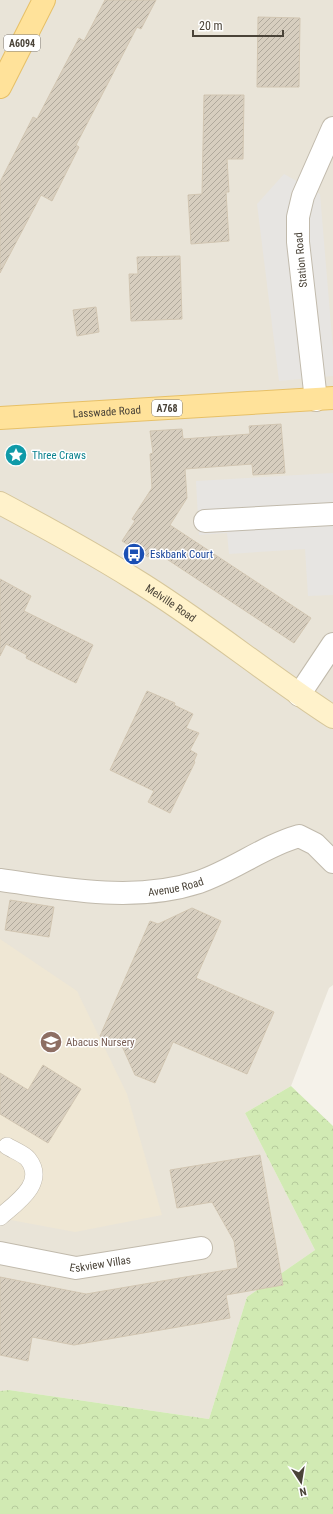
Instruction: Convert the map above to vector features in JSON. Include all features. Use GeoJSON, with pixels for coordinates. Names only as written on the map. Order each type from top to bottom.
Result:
{"type":"FeatureCollection","features":[{"type":"Feature","properties":{"kind":"main road","name":"A6094"},"geometry":{"type":"LineString","coordinates":[[0,87],[44,0]]}},
{"type":"Feature","properties":{"kind":"main road","name":"Lasswade Road"},"geometry":{"type":"LineString","coordinates":[[0,418],[325,399]]}},
{"type":"Feature","properties":{"kind":"main road","name":"Melville Road"},"geometry":{"type":"LineString","coordinates":[[0,503],[135,579],[209,628],[299,695],[333,717]]}},
{"type":"Feature","properties":{"kind":"street","name":"Station Road"},"geometry":{"type":"LineString","coordinates":[[325,399],[298,242],[298,217],[303,196],[333,128]]}},
{"type":"Feature","properties":{"kind":"street"},"geometry":{"type":"LineString","coordinates":[[205,521],[333,514]]}},
{"type":"Feature","properties":{"kind":"street"},"geometry":{"type":"LineString","coordinates":[[299,695],[333,644]]}},
{"type":"Feature","properties":{"kind":"street","name":"Avenue Road"},"geometry":{"type":"LineString","coordinates":[[0,880],[114,893],[140,894],[165,891],[200,881],[299,836],[315,844],[333,862]]}},
{"type":"Feature","properties":{"kind":"street","name":"Eskview Villas"},"geometry":{"type":"LineString","coordinates":[[0,1254],[76,1268],[201,1248]]}},
{"type":"Feature","properties":{"kind":"lane"},"geometry":{"type":"LineString","coordinates":[[0,1217],[32,1187],[34,1172],[28,1159],[7,1146]]}},
{"type":"Feature","properties":{"kind":"shaded area"},"geometry":{"type":"Polygon","coordinates":[[[0,0],[333,0],[333,985],[329,988],[291,1086],[245,1113],[315,1250],[247,1297],[209,1419],[9,1390],[0,1391],[0,0]]]}},
{"type":"Feature","properties":{"kind":"shaded area"},"geometry":{"type":"Polygon","coordinates":[[[284,174],[320,194],[333,349],[333,376],[279,381],[257,204],[284,174]]]}},
{"type":"Feature","properties":{"kind":"shaded area"},"geometry":{"type":"Polygon","coordinates":[[[333,473],[333,595],[308,596],[305,549],[229,554],[227,533],[199,535],[196,481],[333,473]]]}},
{"type":"Feature","properties":{"kind":"shaded area","name":"Abacus Nursery"},"geometry":{"type":"Polygon","coordinates":[[[0,939],[77,991],[127,1094],[162,1215],[75,1232],[0,1218],[0,939]]]}},
{"type":"Feature","properties":{"kind":"green space"},"geometry":{"type":"Polygon","coordinates":[[[291,1086],[333,1126],[333,1514],[0,1514],[0,1391],[9,1390],[209,1419],[247,1297],[315,1250],[245,1113],[291,1086]]]}},
{"type":"Feature","properties":{"kind":"building"},"geometry":{"type":"Polygon","coordinates":[[[105,0],[156,0],[141,29],[137,27],[76,145],[79,147],[52,201],[41,195],[0,273],[0,182],[33,117],[37,119],[79,38],[84,41],[105,0]]]}},
{"type":"Feature","properties":{"kind":"building"},"geometry":{"type":"Polygon","coordinates":[[[258,17],[300,18],[299,87],[257,87],[258,17]]]}},
{"type":"Feature","properties":{"kind":"building"},"geometry":{"type":"Polygon","coordinates":[[[204,95],[244,95],[243,159],[227,159],[229,192],[226,192],[229,241],[191,244],[188,195],[202,194],[204,95]]]}},
{"type":"Feature","properties":{"kind":"building"},"geometry":{"type":"Polygon","coordinates":[[[180,256],[182,319],[131,321],[129,274],[138,274],[137,257],[180,256]]]}},
{"type":"Feature","properties":{"kind":"building"},"geometry":{"type":"Polygon","coordinates":[[[96,307],[99,332],[77,336],[73,310],[96,307]]]}},
{"type":"Feature","properties":{"kind":"building"},"geometry":{"type":"Polygon","coordinates":[[[281,424],[285,473],[253,475],[252,464],[185,469],[187,498],[170,525],[311,618],[294,643],[153,550],[148,557],[122,541],[135,521],[132,519],[152,488],[150,454],[153,453],[150,431],[182,429],[183,439],[250,434],[249,426],[281,424]]]}},
{"type":"Feature","properties":{"kind":"building"},"geometry":{"type":"Polygon","coordinates":[[[0,579],[31,596],[24,611],[93,645],[76,683],[26,658],[27,655],[6,644],[0,656],[0,579]]]}},
{"type":"Feature","properties":{"kind":"building"},"geometry":{"type":"Polygon","coordinates":[[[147,691],[175,703],[174,705],[193,714],[186,728],[199,733],[190,750],[197,754],[194,761],[195,762],[170,813],[148,802],[154,791],[110,770],[147,691]]]}},
{"type":"Feature","properties":{"kind":"building"},"geometry":{"type":"Polygon","coordinates":[[[10,900],[54,907],[49,937],[5,930],[10,900]]]}},
{"type":"Feature","properties":{"kind":"building"},"geometry":{"type":"Polygon","coordinates":[[[192,908],[221,921],[196,978],[274,1012],[247,1074],[173,1042],[155,1083],[135,1075],[122,1046],[100,1036],[150,921],[158,924],[192,908]]]}},
{"type":"Feature","properties":{"kind":"building"},"geometry":{"type":"Polygon","coordinates":[[[43,1065],[81,1089],[48,1143],[0,1114],[0,1073],[28,1090],[43,1065]]]}},
{"type":"Feature","properties":{"kind":"building"},"geometry":{"type":"Polygon","coordinates":[[[260,1155],[283,1285],[226,1295],[230,1318],[74,1345],[32,1337],[28,1361],[0,1355],[0,1277],[86,1294],[238,1268],[234,1241],[212,1202],[177,1208],[170,1170],[260,1155]]]}},
{"type":"Feature","properties":{"kind":"place","name":"Three Craws"},"geometry":{"type":"Point","coordinates":[16,455]}},
{"type":"Feature","properties":{"kind":"place","name":"Eskbank Court"},"geometry":{"type":"Point","coordinates":[134,554]}},
{"type":"Feature","properties":{"kind":"place","name":"Abacus Nursery"},"geometry":{"type":"Point","coordinates":[51,1042]}}]}
